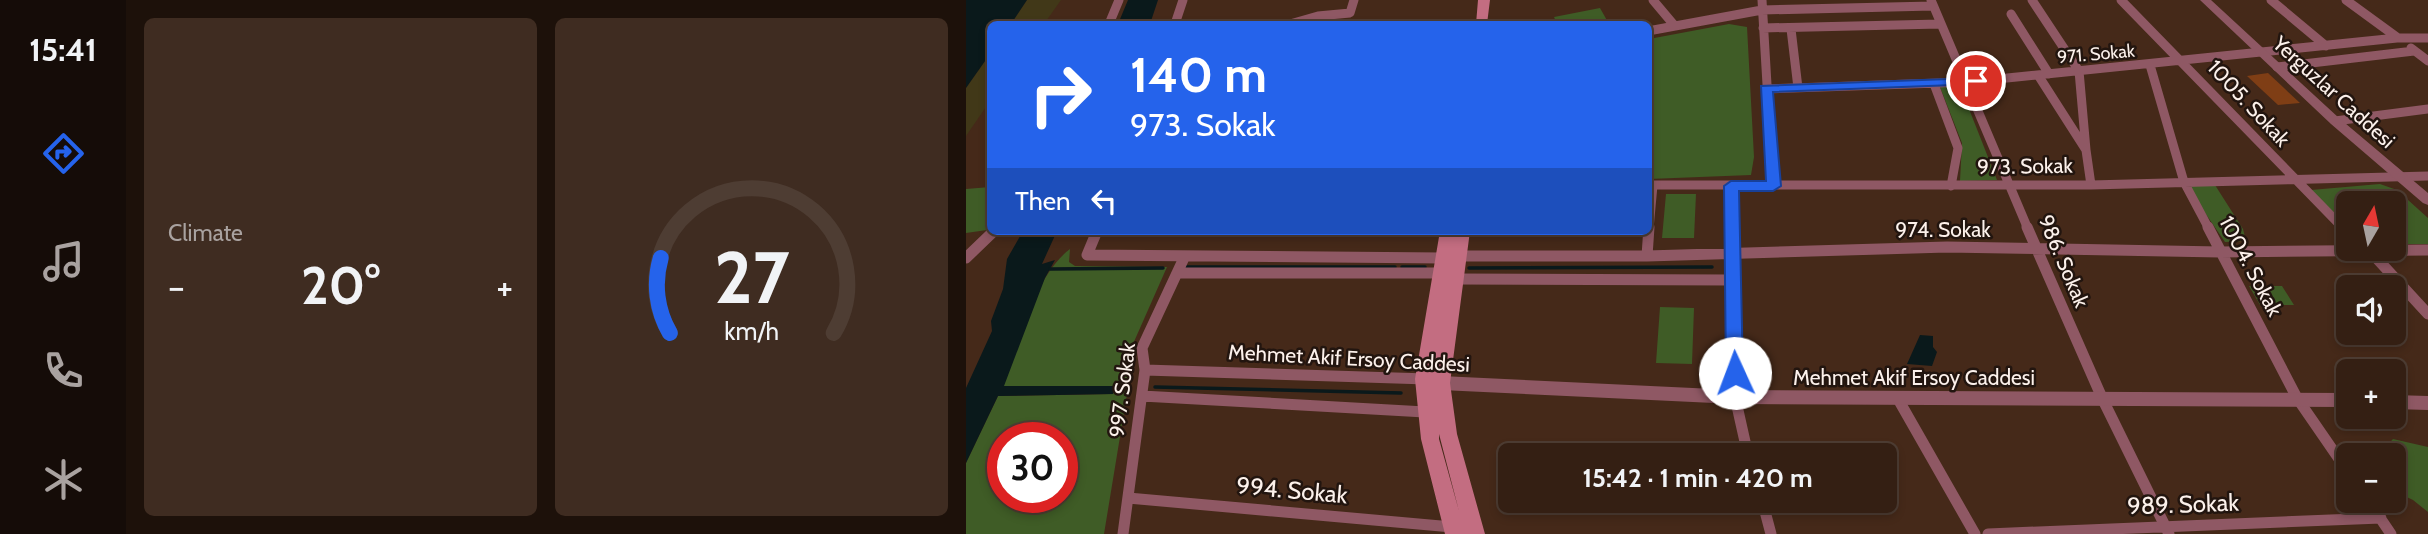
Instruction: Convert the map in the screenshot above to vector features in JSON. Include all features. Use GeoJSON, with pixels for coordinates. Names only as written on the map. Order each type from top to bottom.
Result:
{"type":"FeatureCollection","features":[{"type":"Feature","properties":{"kind":"main road"},"geometry":{"type":"LineString","coordinates":[[1472,21],[1474,0]]}},
{"type":"Feature","properties":{"kind":"main road"},"geometry":{"type":"LineString","coordinates":[[1482,21],[1484,0]]}},
{"type":"Feature","properties":{"kind":"main road"},"geometry":{"type":"LineString","coordinates":[[1448,235],[1449,267],[1433,381],[1425,412],[1453,531]]}},
{"type":"Feature","properties":{"kind":"main road"},"geometry":{"type":"LineString","coordinates":[[1449,267],[1461,235]]}},
{"type":"Feature","properties":{"kind":"main road"},"geometry":{"type":"LineString","coordinates":[[1433,381],[1475,534]]}},
{"type":"Feature","properties":{"kind":"street"},"geometry":{"type":"LineString","coordinates":[[1110,21],[1119,0]]}},
{"type":"Feature","properties":{"kind":"street"},"geometry":{"type":"LineString","coordinates":[[1176,21],[1183,0]]}},
{"type":"Feature","properties":{"kind":"street"},"geometry":{"type":"LineString","coordinates":[[1300,21],[1318,16],[1350,13],[1354,0]]}},
{"type":"Feature","properties":{"kind":"street"},"geometry":{"type":"LineString","coordinates":[[1653,0],[1674,25]]}},
{"type":"Feature","properties":{"kind":"street"},"geometry":{"type":"LineString","coordinates":[[2032,0],[2080,71],[2091,185]]}},
{"type":"Feature","properties":{"kind":"street","name":"1005. Sokak"},"geometry":{"type":"LineString","coordinates":[[2121,0],[2185,62],[2293,179],[2336,221]]}},
{"type":"Feature","properties":{"kind":"street","name":"Yerguzlar Caddesi"},"geometry":{"type":"LineString","coordinates":[[2207,0],[2335,121],[2428,200]]}},
{"type":"Feature","properties":{"kind":"street"},"geometry":{"type":"LineString","coordinates":[[2271,0],[2326,46]]}},
{"type":"Feature","properties":{"kind":"street"},"geometry":{"type":"LineString","coordinates":[[2346,0],[2428,61]]}},
{"type":"Feature","properties":{"kind":"street"},"geometry":{"type":"LineString","coordinates":[[1652,30],[1762,5],[1932,3]]}},
{"type":"Feature","properties":{"kind":"street","name":"986. Sokak"},"geometry":{"type":"LineString","coordinates":[[1932,3],[1968,82],[2036,249],[2167,531]]}},
{"type":"Feature","properties":{"kind":"street"},"geometry":{"type":"LineString","coordinates":[[1762,5],[1773,186]]}},
{"type":"Feature","properties":{"kind":"street"},"geometry":{"type":"LineString","coordinates":[[2011,14],[2049,74]]}},
{"type":"Feature","properties":{"kind":"street"},"geometry":{"type":"LineString","coordinates":[[1763,28],[1940,24]]}},
{"type":"Feature","properties":{"kind":"street"},"geometry":{"type":"LineString","coordinates":[[1791,29],[1798,88]]}},
{"type":"Feature","properties":{"kind":"street","name":"971. Sokak"},"geometry":{"type":"LineString","coordinates":[[1766,89],[1968,82],[2185,62],[2398,38],[2428,38]]}},
{"type":"Feature","properties":{"kind":"street"},"geometry":{"type":"LineString","coordinates":[[2277,67],[2414,51]]}},
{"type":"Feature","properties":{"kind":"street","name":"1004. Sokak"},"geometry":{"type":"LineString","coordinates":[[2150,65],[2184,182],[2297,398],[2336,455]]}},
{"type":"Feature","properties":{"kind":"street"},"geometry":{"type":"LineString","coordinates":[[2038,75],[2086,150]]}},
{"type":"Feature","properties":{"kind":"street"},"geometry":{"type":"LineString","coordinates":[[1934,84],[1958,148],[1951,186]]}},
{"type":"Feature","properties":{"kind":"street"},"geometry":{"type":"LineString","coordinates":[[2335,121],[2428,109]]}},
{"type":"Feature","properties":{"kind":"street","name":"973. Sokak"},"geometry":{"type":"LineString","coordinates":[[1652,185],[2091,185],[2428,176]]}},
{"type":"Feature","properties":{"kind":"street"},"geometry":{"type":"LineString","coordinates":[[1731,186],[1735,397],[1745,443]]}},
{"type":"Feature","properties":{"kind":"street"},"geometry":{"type":"LineString","coordinates":[[966,258],[990,235]]}},
{"type":"Feature","properties":{"kind":"street","name":"974. Sokak"},"geometry":{"type":"LineString","coordinates":[[1095,235],[1087,255],[1449,267],[1647,256],[1920,247],[2220,252],[2336,250]]}},
{"type":"Feature","properties":{"kind":"street"},"geometry":{"type":"LineString","coordinates":[[1647,256],[1648,235]]}},
{"type":"Feature","properties":{"kind":"street","name":"974. Sokak"},"geometry":{"type":"LineString","coordinates":[[2406,250],[2428,250]]}},
{"type":"Feature","properties":{"kind":"street","name":"997. Sokak"},"geometry":{"type":"LineString","coordinates":[[1123,534],[1145,370],[1142,348],[1184,258]]}},
{"type":"Feature","properties":{"kind":"street"},"geometry":{"type":"LineString","coordinates":[[2381,261],[2428,314]]}},
{"type":"Feature","properties":{"kind":"street"},"geometry":{"type":"LineString","coordinates":[[1178,273],[1449,267],[1731,280]]}},
{"type":"Feature","properties":{"kind":"street","name":"Mehmet Akif Ersoy Caddesi"},"geometry":{"type":"LineString","coordinates":[[1145,370],[1433,381],[1735,397],[2336,400]]}},
{"type":"Feature","properties":{"kind":"street"},"geometry":{"type":"LineString","coordinates":[[1142,396],[1425,412]]}},
{"type":"Feature","properties":{"kind":"street"},"geometry":{"type":"LineString","coordinates":[[1898,399],[1975,534]]}},
{"type":"Feature","properties":{"kind":"street"},"geometry":{"type":"LineString","coordinates":[[2406,402],[2428,403]]}},
{"type":"Feature","properties":{"kind":"street","name":"994. Sokak"},"geometry":{"type":"LineString","coordinates":[[1128,498],[1453,531]]}},
{"type":"Feature","properties":{"kind":"street"},"geometry":{"type":"LineString","coordinates":[[1765,513],[1771,534]]}},
{"type":"Feature","properties":{"kind":"street"},"geometry":{"type":"LineString","coordinates":[[2377,513],[2391,534]]}},
{"type":"Feature","properties":{"kind":"street","name":"989. Sokak"},"geometry":{"type":"LineString","coordinates":[[1988,534],[2167,531],[2381,518]]}},
{"type":"Feature","properties":{"kind":"green space"},"geometry":{"type":"Polygon","coordinates":[[[1600,8],[1607,21],[1556,21],[1554,17],[1600,8]]]}},
{"type":"Feature","properties":{"kind":"green space"},"geometry":{"type":"Polygon","coordinates":[[[1729,24],[1747,27],[1754,157],[1751,175],[1652,179],[1652,38],[1729,24]]]}},
{"type":"Feature","properties":{"kind":"green space"},"geometry":{"type":"Polygon","coordinates":[[[1960,86],[1997,180],[1960,181],[1962,143],[1940,87],[1960,86]]]}},
{"type":"Feature","properties":{"kind":"green space"},"geometry":{"type":"Polygon","coordinates":[[[2380,184],[2398,191],[2336,191],[2336,217],[2311,190],[2380,184]]]}},
{"type":"Feature","properties":{"kind":"green space"},"geometry":{"type":"Polygon","coordinates":[[[2215,185],[2243,229],[2246,241],[2225,242],[2190,191],[2191,186],[2215,185]]]}},
{"type":"Feature","properties":{"kind":"green space"},"geometry":{"type":"Polygon","coordinates":[[[987,187],[987,230],[966,233],[966,189],[987,187]]]}},
{"type":"Feature","properties":{"kind":"green space"},"geometry":{"type":"Polygon","coordinates":[[[1666,194],[1696,194],[1694,238],[1662,238],[1666,194]]]}},
{"type":"Feature","properties":{"kind":"green space"},"geometry":{"type":"Polygon","coordinates":[[[2406,198],[2428,218],[2428,244],[2406,244],[2406,198]]]}},
{"type":"Feature","properties":{"kind":"green space"},"geometry":{"type":"Polygon","coordinates":[[[1070,249],[1069,262],[1075,266],[1167,267],[1129,353],[1130,376],[1104,534],[966,534],[966,463],[998,396],[1113,394],[1114,386],[1003,387],[1021,332],[1046,276],[1070,249]]]}},
{"type":"Feature","properties":{"kind":"green space"},"geometry":{"type":"Polygon","coordinates":[[[2249,286],[2282,286],[2294,305],[2260,305],[2249,286]]]}},
{"type":"Feature","properties":{"kind":"green space"},"geometry":{"type":"Polygon","coordinates":[[[1660,307],[1694,308],[1692,364],[1656,363],[1660,307]]]}},
{"type":"Feature","properties":{"kind":"green space"},"geometry":{"type":"Polygon","coordinates":[[[2393,439],[2428,447],[2428,512],[2406,497],[2406,443],[2389,443],[2393,439]]]}},
{"type":"Feature","properties":{"kind":"sand"},"geometry":{"type":"Polygon","coordinates":[[[1027,0],[1061,0],[1046,21],[1013,21],[1027,0]]]}},
{"type":"Feature","properties":{"kind":"sand"},"geometry":{"type":"Polygon","coordinates":[[[987,58],[987,105],[966,136],[966,88],[987,58]]]}},
{"type":"Feature","properties":{"kind":"shaded area"},"geometry":{"type":"Polygon","coordinates":[[[966,0],[1027,0],[1013,21],[987,21],[987,58],[966,88],[966,0]]]}},
{"type":"Feature","properties":{"kind":"shaded area"},"geometry":{"type":"Polygon","coordinates":[[[1128,0],[1158,0],[1151,21],[1119,21],[1128,0]]]}},
{"type":"Feature","properties":{"kind":"shaded area"},"geometry":{"type":"Polygon","coordinates":[[[1021,235],[1055,235],[1042,264],[1055,260],[1045,278],[1004,386],[1114,386],[1113,394],[998,396],[966,463],[966,388],[992,331],[991,321],[1003,289],[1007,259],[1021,235]]]}},
{"type":"Feature","properties":{"kind":"shaded area"},"geometry":{"type":"Polygon","coordinates":[[[1920,335],[1933,336],[1933,347],[1937,352],[1932,366],[1907,364],[1920,335]]]}},
{"type":"Feature","properties":{"kind":"building"},"geometry":{"type":"Polygon","coordinates":[[[2268,73],[2300,103],[2278,105],[2247,76],[2268,73]]]}},
{"type":"Feature","properties":{"kind":"waterway"},"geometry":{"type":"LineString","coordinates":[[1185,267],[1395,267]]}},
{"type":"Feature","properties":{"kind":"waterway"},"geometry":{"type":"LineString","coordinates":[[1402,267],[1425,267]]}},
{"type":"Feature","properties":{"kind":"waterway"},"geometry":{"type":"LineString","coordinates":[[1469,268],[1712,267]]}},
{"type":"Feature","properties":{"kind":"waterway"},"geometry":{"type":"LineString","coordinates":[[1050,269],[1163,268]]}},
{"type":"Feature","properties":{"kind":"waterway"},"geometry":{"type":"LineString","coordinates":[[1155,387],[1401,393]]}},
{"type":"Feature","properties":{"kind":"route"},"geometry":{"type":"LineString","coordinates":[[1735,373],[1731,186],[1773,186],[1766,89],[1976,81]]}}]}
